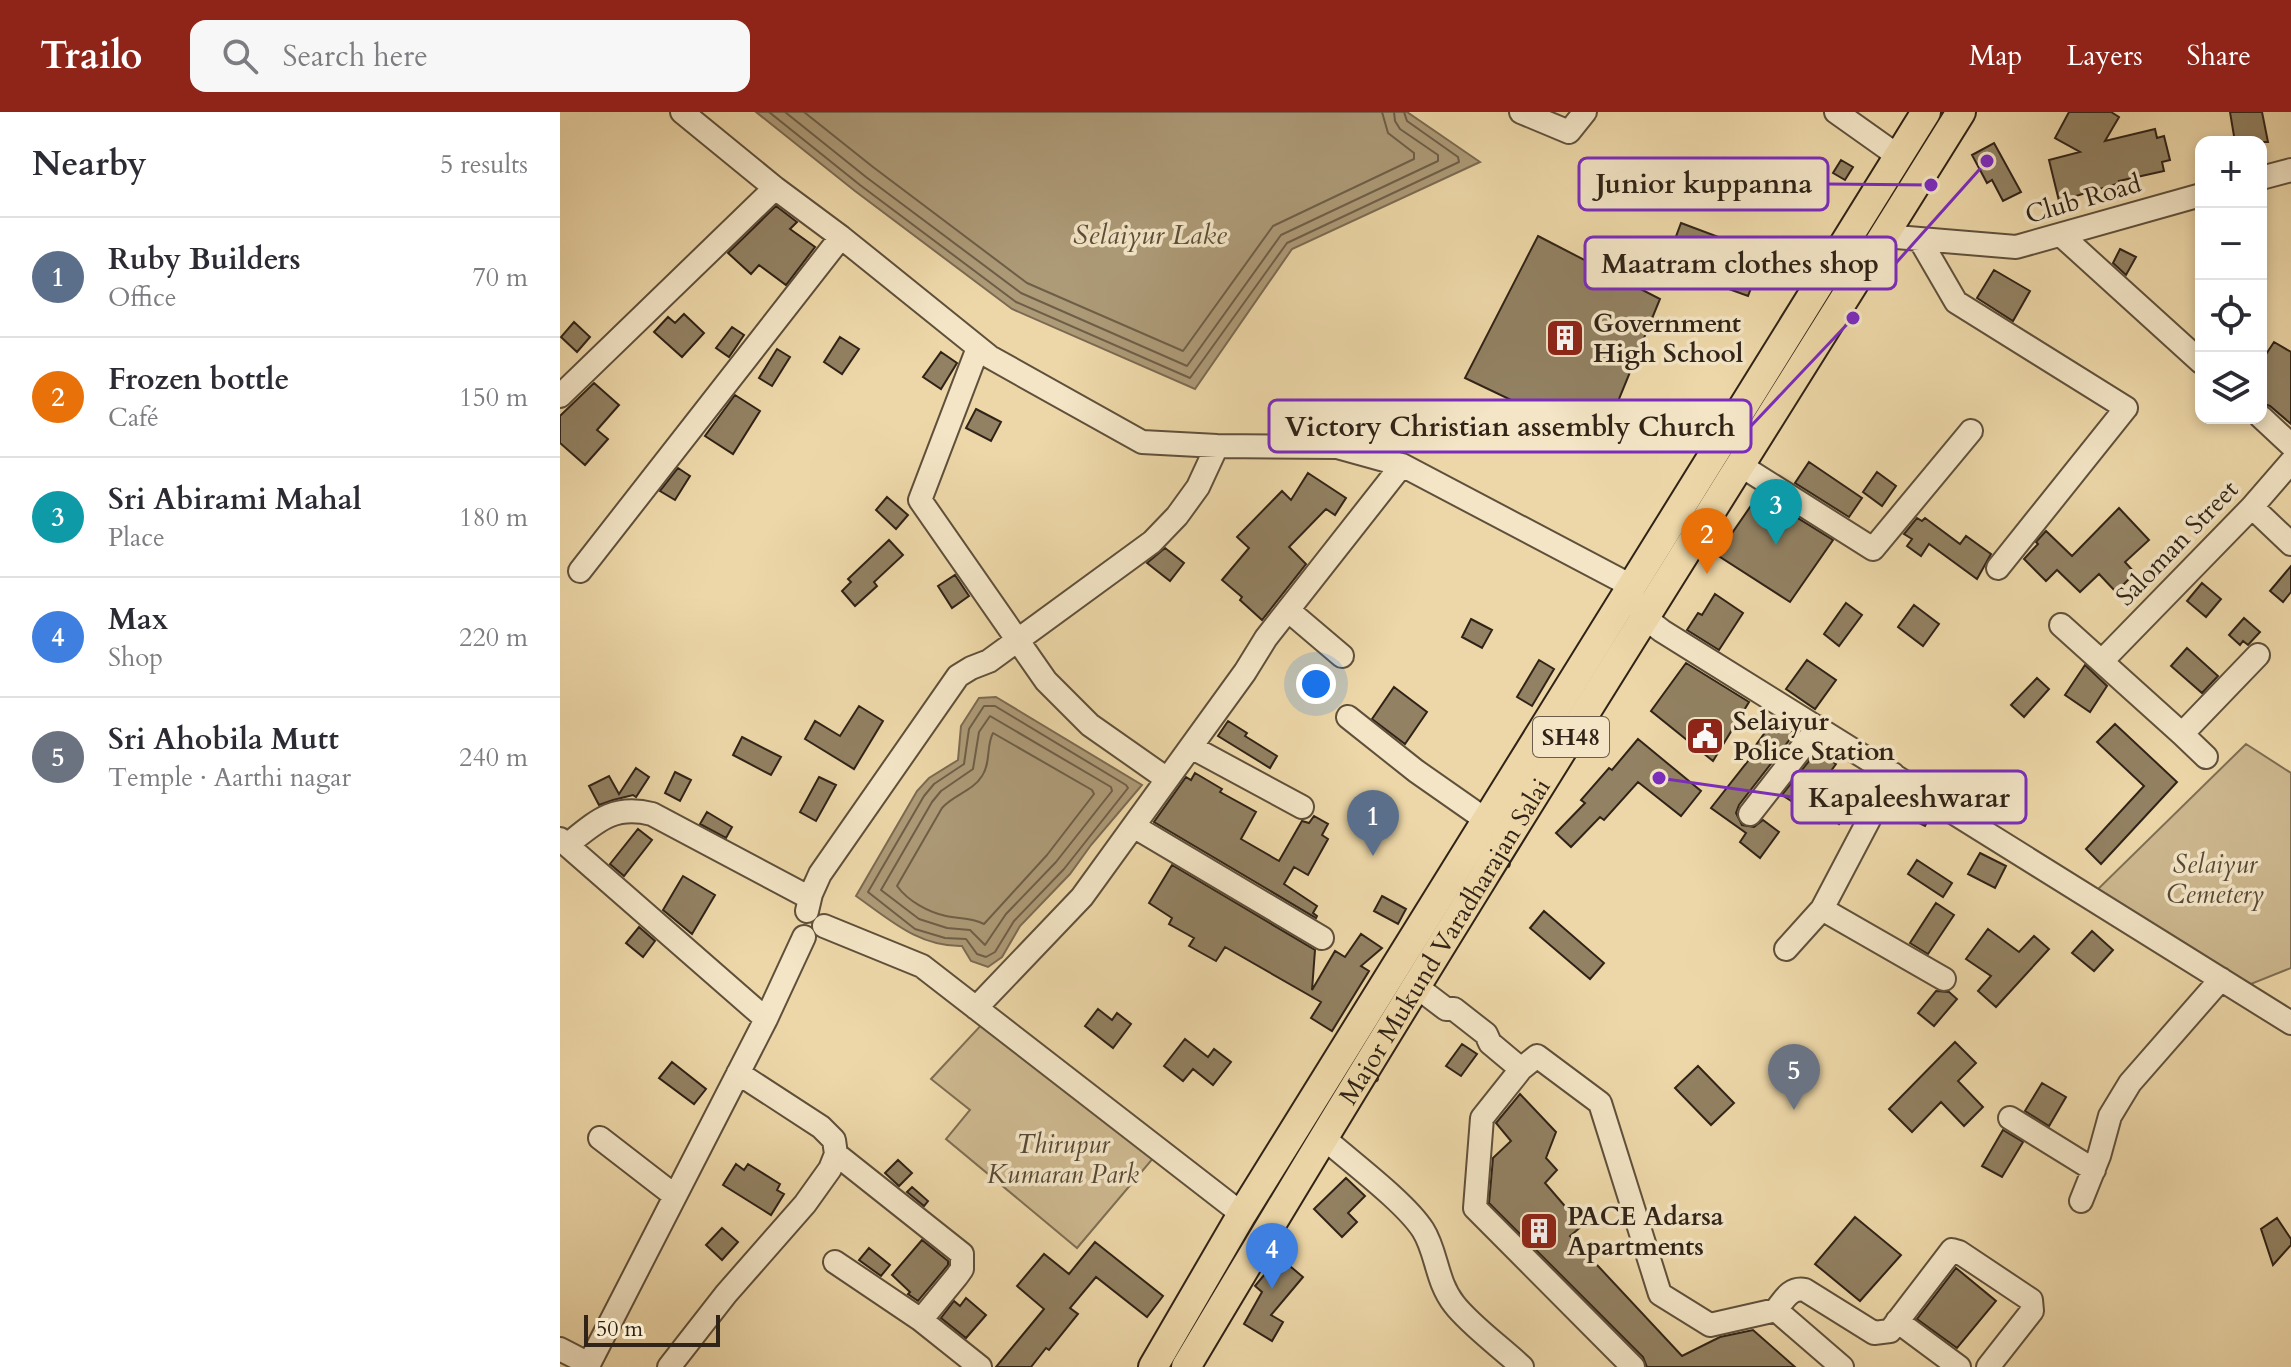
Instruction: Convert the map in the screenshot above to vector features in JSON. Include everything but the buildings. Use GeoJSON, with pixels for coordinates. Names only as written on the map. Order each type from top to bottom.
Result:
{"type":"FeatureCollection","features":[{"type":"Feature","properties":{"kind":"main road","name":"Major Mukund Varadharajan Salai"},"geometry":{"type":"LineString","coordinates":[[1153,1367],[1242,1214],[1926,112]]}},
{"type":"Feature","properties":{"kind":"main road","name":"Major Mukund Varadharajan Salai"},"geometry":{"type":"LineString","coordinates":[[1186,1367],[1644,617],[1961,112]]}},
{"type":"Feature","properties":{"kind":"street"},"geometry":{"type":"LineString","coordinates":[[682,112],[990,357],[1142,442],[1337,447],[1402,465],[1624,582],[1644,617],[2291,1023]]}},
{"type":"Feature","properties":{"kind":"street"},"geometry":{"type":"LineString","coordinates":[[1521,112],[1569,132],[1585,112]]}},
{"type":"Feature","properties":{"kind":"street"},"geometry":{"type":"LineString","coordinates":[[1836,112],[1898,156]]}},
{"type":"Feature","properties":{"kind":"street"},"geometry":{"type":"LineString","coordinates":[[2267,176],[2291,170]]}},
{"type":"Feature","properties":{"kind":"street"},"geometry":{"type":"LineString","coordinates":[[560,396],[775,188]]}},
{"type":"Feature","properties":{"kind":"street","name":"Club Road"},"geometry":{"type":"LineString","coordinates":[[1884,236],[2016,247],[2195,197]]}},
{"type":"Feature","properties":{"kind":"street"},"geometry":{"type":"LineString","coordinates":[[2061,235],[2195,357]]}},
{"type":"Feature","properties":{"kind":"street"},"geometry":{"type":"LineString","coordinates":[[580,571],[841,237]]}},
{"type":"Feature","properties":{"kind":"street"},"geometry":{"type":"LineString","coordinates":[[1920,240],[1956,302],[2126,408],[1998,568]]}},
{"type":"Feature","properties":{"kind":"street"},"geometry":{"type":"LineString","coordinates":[[978,348],[920,500],[1046,681],[1090,725],[1167,779]]}},
{"type":"Feature","properties":{"kind":"street"},"geometry":{"type":"LineString","coordinates":[[2267,423],[2291,445]]}},
{"type":"Feature","properties":{"kind":"street"},"geometry":{"type":"LineString","coordinates":[[1740,465],[1873,549],[1971,431]]}},
{"type":"Feature","properties":{"kind":"street"},"geometry":{"type":"LineString","coordinates":[[560,1349],[591,1366],[766,1019],[804,937],[817,936],[814,911],[820,874],[951,686],[971,668],[989,661],[1152,542],[1177,516],[1230,445]]}},
{"type":"Feature","properties":{"kind":"street","name":"Saloman Street"},"geometry":{"type":"LineString","coordinates":[[2102,661],[2252,507],[2291,462]]}},
{"type":"Feature","properties":{"kind":"street"},"geometry":{"type":"LineString","coordinates":[[976,1008],[1082,897],[1135,827],[1266,638],[1402,465]]}},
{"type":"Feature","properties":{"kind":"street"},"geometry":{"type":"LineString","coordinates":[[2252,507],[2291,544]]}},
{"type":"Feature","properties":{"kind":"street"},"geometry":{"type":"LineString","coordinates":[[1289,611],[1342,656]]}},
{"type":"Feature","properties":{"kind":"street"},"geometry":{"type":"LineString","coordinates":[[2061,625],[2206,757]]}},
{"type":"Feature","properties":{"kind":"street"},"geometry":{"type":"LineString","coordinates":[[2182,734],[2258,655]]}},
{"type":"Feature","properties":{"kind":"street"},"geometry":{"type":"LineString","coordinates":[[1348,717],[1416,771],[1486,820]]}},
{"type":"Feature","properties":{"kind":"street"},"geometry":{"type":"LineString","coordinates":[[1750,814],[1818,727]]}},
{"type":"Feature","properties":{"kind":"street"},"geometry":{"type":"LineString","coordinates":[[1191,747],[1302,807]]}},
{"type":"Feature","properties":{"kind":"street"},"geometry":{"type":"LineString","coordinates":[[1786,949],[1822,909],[1893,774]]}},
{"type":"Feature","properties":{"kind":"street"},"geometry":{"type":"LineString","coordinates":[[766,1019],[563,842],[620,811],[632,809],[652,814],[814,911],[938,977],[1242,1214]]}},
{"type":"Feature","properties":{"kind":"street"},"geometry":{"type":"LineString","coordinates":[[1135,827],[1322,938]]}},
{"type":"Feature","properties":{"kind":"street"},"geometry":{"type":"LineString","coordinates":[[1822,909],[1944,979]]}},
{"type":"Feature","properties":{"kind":"street"},"geometry":{"type":"LineString","coordinates":[[2081,1201],[2110,1116],[2130,1083],[2221,979]]}},
{"type":"Feature","properties":{"kind":"street"},"geometry":{"type":"LineString","coordinates":[[1417,987],[1446,1009],[1449,1018],[1481,1044],[1490,1043],[1521,1069]]}},
{"type":"Feature","properties":{"kind":"street"},"geometry":{"type":"LineString","coordinates":[[1633,1367],[1475,1208],[1482,1118],[1521,1069],[1537,1056],[1600,1103],[1660,1294],[1710,1325],[1776,1310],[1791,1292],[1805,1290],[1874,1333],[1882,1334],[1890,1331],[1952,1250],[2031,1300],[2033,1307],[1988,1367]]}},
{"type":"Feature","properties":{"kind":"street"},"geometry":{"type":"LineString","coordinates":[[669,1367],[726,1294],[805,1204],[830,1169],[836,1154],[834,1140],[821,1127],[738,1073]]}},
{"type":"Feature","properties":{"kind":"street"},"geometry":{"type":"LineString","coordinates":[[2010,1118],[2094,1170]]}},
{"type":"Feature","properties":{"kind":"street"},"geometry":{"type":"LineString","coordinates":[[600,1138],[675,1196]]}},
{"type":"Feature","properties":{"kind":"street"},"geometry":{"type":"LineString","coordinates":[[1324,1138],[1423,1230],[1431,1246],[1437,1272],[1454,1304],[1522,1367]]}},
{"type":"Feature","properties":{"kind":"street"},"geometry":{"type":"LineString","coordinates":[[836,1154],[962,1254],[962,1269],[921,1320]]}},
{"type":"Feature","properties":{"kind":"street"},"geometry":{"type":"LineString","coordinates":[[835,1262],[921,1320],[980,1367]]}},
{"type":"Feature","properties":{"kind":"street"},"geometry":{"type":"LineString","coordinates":[[1776,1310],[1842,1367]]}},
{"type":"Feature","properties":{"kind":"street"},"geometry":{"type":"LineString","coordinates":[[1897,1321],[1959,1367]]}},
{"type":"Feature","properties":{"kind":"green space","name":"Selaiyur Cemetery"},"geometry":{"type":"Polygon","coordinates":[[[2246,744],[2291,773],[2291,968],[2246,986],[2095,892],[2246,744]]]}},
{"type":"Feature","properties":{"kind":"green space","name":"Thirupur Kumaran Park"},"geometry":{"type":"Polygon","coordinates":[[[984,1022],[1155,1156],[1077,1248],[946,1139],[970,1110],[931,1079],[984,1022]]]}},
{"type":"Feature","properties":{"kind":"water","name":"Selaiyur Lake"},"geometry":{"type":"Polygon","coordinates":[[[756,112],[1407,112],[1480,162],[1292,249],[1195,389],[1012,309],[756,112]]]}},
{"type":"Feature","properties":{"kind":"water"},"geometry":{"type":"Polygon","coordinates":[[[996,697],[1142,785],[1070,874],[1020,926],[1002,957],[988,967],[971,961],[962,946],[919,937],[893,923],[856,896],[917,791],[929,778],[958,760],[961,726],[979,698],[996,697]]]}},
{"type":"Feature","properties":{"kind":"place","name":"Maatram clothes shop"},"geometry":{"type":"Point","coordinates":[1987,161]}},
{"type":"Feature","properties":{"kind":"place","name":"Junior kuppanna"},"geometry":{"type":"Point","coordinates":[1931,185]}},
{"type":"Feature","properties":{"kind":"place","name":"Victory Christian assembly Church"},"geometry":{"type":"Point","coordinates":[1853,318]}},
{"type":"Feature","properties":{"kind":"place","name":"Government High School"},"geometry":{"type":"Point","coordinates":[1565,338]}},
{"type":"Feature","properties":{"kind":"place","name":"Sri Abirami Mahal"},"geometry":{"type":"Point","coordinates":[1776,545]}},
{"type":"Feature","properties":{"kind":"place","name":"Frozen bottle"},"geometry":{"type":"Point","coordinates":[1707,574]}},
{"type":"Feature","properties":{"kind":"place","name":"Selaiyur Police Station"},"geometry":{"type":"Point","coordinates":[1705,736]}},
{"type":"Feature","properties":{"kind":"place","name":"Kapaleeshwarar"},"geometry":{"type":"Point","coordinates":[1659,778]}},
{"type":"Feature","properties":{"kind":"place","name":"Ruby Builders"},"geometry":{"type":"Point","coordinates":[1373,856]}},
{"type":"Feature","properties":{"kind":"place","name":"Sri Ahobila Mutt"},"geometry":{"type":"Point","coordinates":[1794,1110]}},
{"type":"Feature","properties":{"kind":"place","name":"PACE Adarsa Apartments"},"geometry":{"type":"Point","coordinates":[1539,1231]}},
{"type":"Feature","properties":{"kind":"place","name":"Max"},"geometry":{"type":"Point","coordinates":[1272,1289]}}]}
